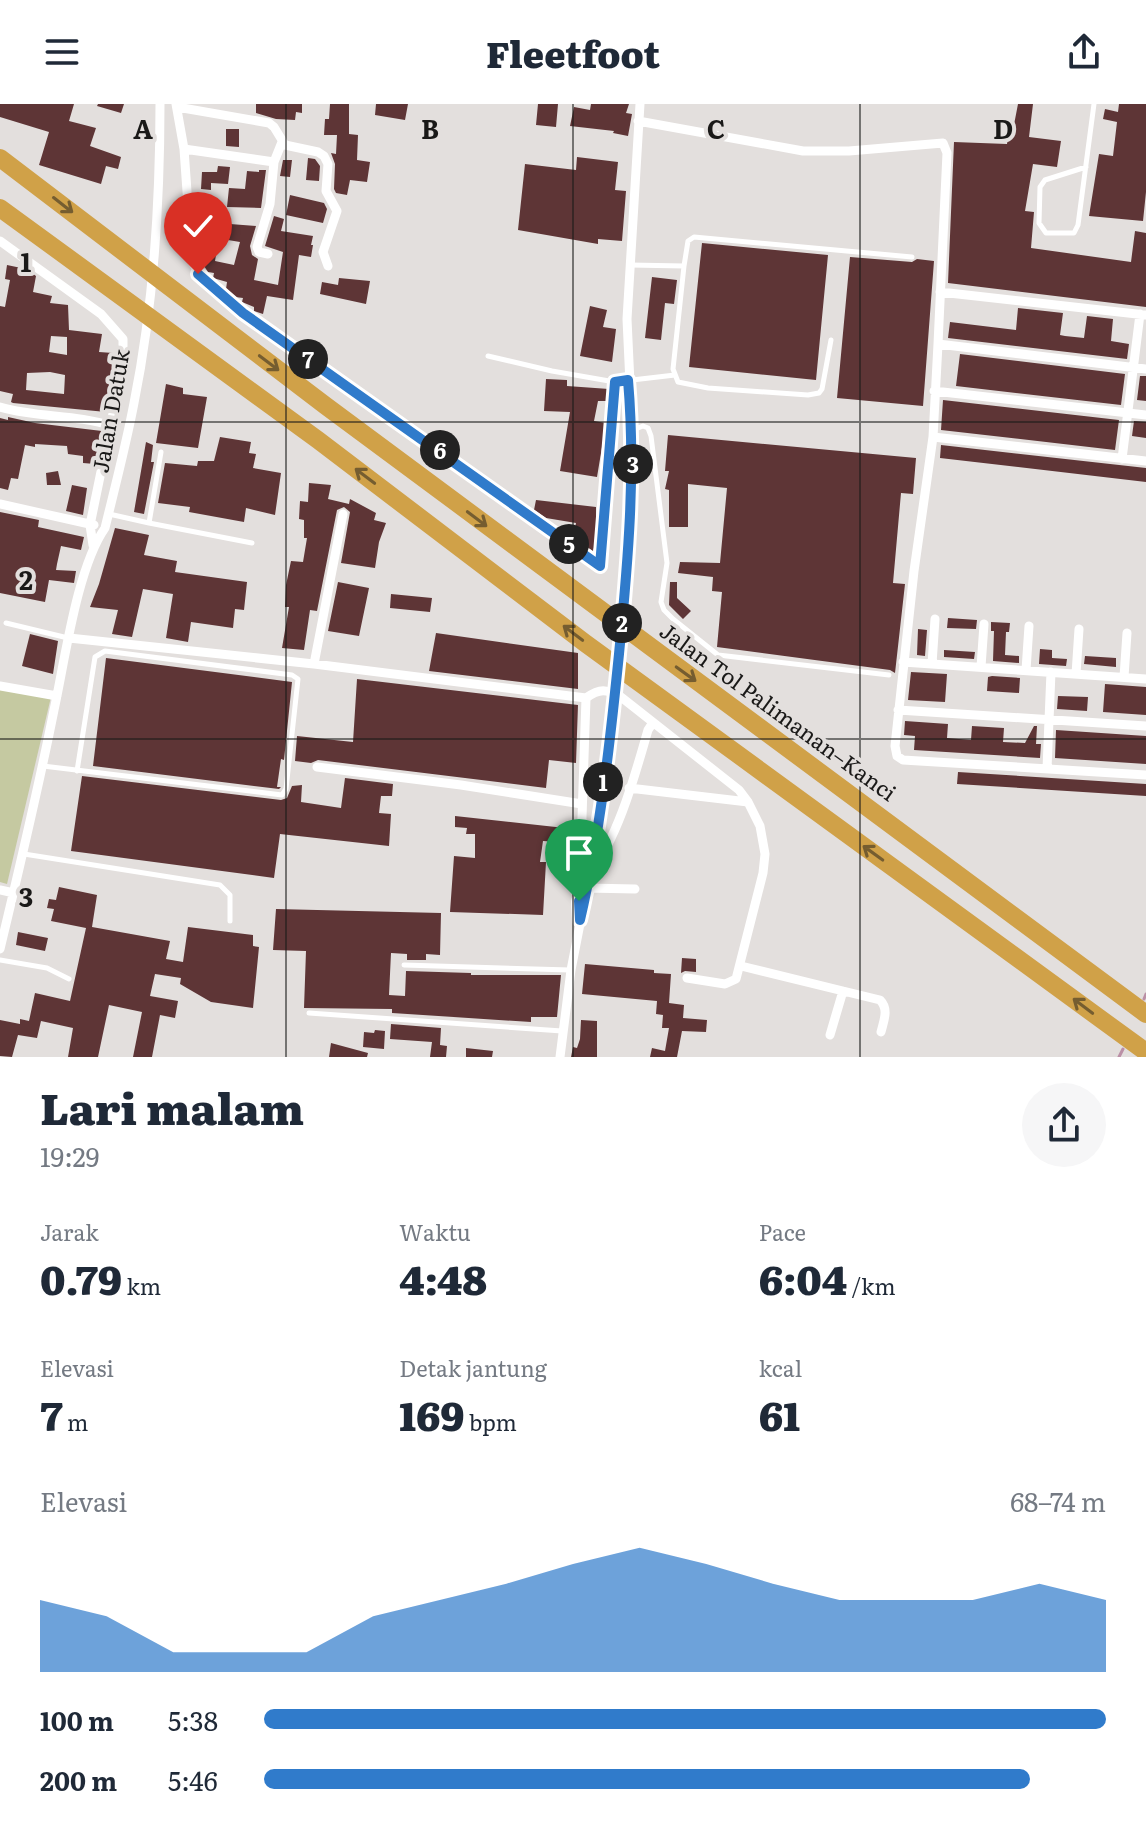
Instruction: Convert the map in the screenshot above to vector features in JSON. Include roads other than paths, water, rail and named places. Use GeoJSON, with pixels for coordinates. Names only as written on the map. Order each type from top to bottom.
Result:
{"type":"FeatureCollection","features":[{"type":"Feature","properties":{"kind":"highway","name":"Jalan Tol Palimanan–Kanci"},"geometry":{"type":"LineString","coordinates":[[0,158],[338,415],[1146,1014]]}},
{"type":"Feature","properties":{"kind":"highway"},"geometry":{"type":"LineString","coordinates":[[0,208],[318,440],[585,643],[1146,1052]]}},
{"type":"Feature","properties":{"kind":"highway"},"geometry":{"type":"LineString","coordinates":[[0,221],[102,285]]}},
{"type":"Feature","properties":{"kind":"street"},"geometry":{"type":"LineString","coordinates":[[0,949],[24,854],[69,638],[93,545],[105,528],[135,401],[144,343],[160,174],[160,104]]}},
{"type":"Feature","properties":{"kind":"street"},"geometry":{"type":"LineString","coordinates":[[560,1057],[613,712],[628,570],[633,430],[628,380],[629,265],[640,104]]}},
{"type":"Feature","properties":{"kind":"street"},"geometry":{"type":"LineString","coordinates":[[328,266],[323,252],[337,211],[326,191],[328,164],[324,156],[318,152],[292,148],[282,142],[269,123],[176,106],[184,149],[190,251],[194,268],[206,282],[256,322],[600,566]]}},
{"type":"Feature","properties":{"kind":"street"},"geometry":{"type":"LineString","coordinates":[[638,121],[803,151],[849,151],[943,143],[947,153],[933,437],[903,662],[895,751],[903,760],[1146,775]]}},
{"type":"Feature","properties":{"kind":"street"},"geometry":{"type":"LineString","coordinates":[[268,254],[259,252],[257,247],[270,204],[274,162],[282,142]]}},
{"type":"Feature","properties":{"kind":"street"},"geometry":{"type":"LineString","coordinates":[[184,149],[274,162]]}},
{"type":"Feature","properties":{"kind":"street","name":"Jalan Datuk"},"geometry":{"type":"LineString","coordinates":[[0,241],[101,314],[123,339],[123,365],[90,525],[93,545]]}},
{"type":"Feature","properties":{"kind":"street"},"geometry":{"type":"LineString","coordinates":[[940,292],[1143,315],[1132,367],[1122,459]]}},
{"type":"Feature","properties":{"kind":"street"},"geometry":{"type":"LineString","coordinates":[[938,344],[1146,369]]}},
{"type":"Feature","properties":{"kind":"street"},"geometry":{"type":"LineString","coordinates":[[934,391],[1146,415]]}},
{"type":"Feature","properties":{"kind":"street"},"geometry":{"type":"LineString","coordinates":[[0,407],[33,414],[86,418],[112,426]]}},
{"type":"Feature","properties":{"kind":"street"},"geometry":{"type":"LineString","coordinates":[[933,437],[1146,461]]}},
{"type":"Feature","properties":{"kind":"street"},"geometry":{"type":"LineString","coordinates":[[0,504],[105,528]]}},
{"type":"Feature","properties":{"kind":"street"},"geometry":{"type":"LineString","coordinates":[[314,664],[343,514]]}},
{"type":"Feature","properties":{"kind":"street"},"geometry":{"type":"LineString","coordinates":[[932,664],[935,619]]}},
{"type":"Feature","properties":{"kind":"street"},"geometry":{"type":"LineString","coordinates":[[981,667],[984,624]]}},
{"type":"Feature","properties":{"kind":"street"},"geometry":{"type":"LineString","coordinates":[[1026,670],[1029,626]]}},
{"type":"Feature","properties":{"kind":"street"},"geometry":{"type":"LineString","coordinates":[[1076,674],[1079,629]]}},
{"type":"Feature","properties":{"kind":"street"},"geometry":{"type":"LineString","coordinates":[[1124,677],[1127,633]]}},
{"type":"Feature","properties":{"kind":"street"},"geometry":{"type":"LineString","coordinates":[[69,638],[314,664],[586,698],[594,692],[608,689],[739,790],[760,826],[765,854],[736,979],[730,983],[687,978]]}},
{"type":"Feature","properties":{"kind":"street"},"geometry":{"type":"LineString","coordinates":[[903,662],[1146,679]]}},
{"type":"Feature","properties":{"kind":"street"},"geometry":{"type":"LineString","coordinates":[[1047,769],[1051,672]]}},
{"type":"Feature","properties":{"kind":"street"},"geometry":{"type":"LineString","coordinates":[[0,686],[57,696]]}},
{"type":"Feature","properties":{"kind":"street"},"geometry":{"type":"LineString","coordinates":[[580,920],[586,698]]}},
{"type":"Feature","properties":{"kind":"street"},"geometry":{"type":"LineString","coordinates":[[898,710],[1146,726]]}},
{"type":"Feature","properties":{"kind":"street"},"geometry":{"type":"LineString","coordinates":[[589,874],[602,859],[612,838],[652,724]]}},
{"type":"Feature","properties":{"kind":"street"},"geometry":{"type":"LineString","coordinates":[[317,767],[582,804]]}},
{"type":"Feature","properties":{"kind":"street"},"geometry":{"type":"LineString","coordinates":[[629,788],[748,802]]}},
{"type":"Feature","properties":{"kind":"street"},"geometry":{"type":"LineString","coordinates":[[587,888],[635,889]]}},
{"type":"Feature","properties":{"kind":"street"},"geometry":{"type":"LineString","coordinates":[[0,890],[14,893]]}},
{"type":"Feature","properties":{"kind":"street"},"geometry":{"type":"LineString","coordinates":[[741,966],[880,1000],[885,1004],[886,1012],[881,1032]]}},
{"type":"Feature","properties":{"kind":"street"},"geometry":{"type":"LineString","coordinates":[[830,1035],[843,991]]}},
{"type":"Feature","properties":{"kind":"lane"},"geometry":{"type":"LineString","coordinates":[[1086,167],[1045,180],[1040,187],[1039,223],[1046,233],[1074,233],[1078,225],[1086,167],[1094,104]]}},
{"type":"Feature","properties":{"kind":"lane"},"geometry":{"type":"LineString","coordinates":[[831,340],[819,393],[808,395],[698,387],[678,382],[675,375],[688,241],[694,237],[912,257]]}},
{"type":"Feature","properties":{"kind":"lane"},"geometry":{"type":"LineString","coordinates":[[629,265],[684,266]]}},
{"type":"Feature","properties":{"kind":"lane"},"geometry":{"type":"LineString","coordinates":[[488,356],[615,382],[675,375]]}},
{"type":"Feature","properties":{"kind":"lane"},"geometry":{"type":"LineString","coordinates":[[600,566],[615,382]]}},
{"type":"Feature","properties":{"kind":"lane"},"geometry":{"type":"LineString","coordinates":[[633,430],[643,426],[648,428],[651,436],[667,563],[661,602],[673,619],[718,655],[889,675]]}},
{"type":"Feature","properties":{"kind":"lane"},"geometry":{"type":"LineString","coordinates":[[149,523],[161,452]]}},
{"type":"Feature","properties":{"kind":"lane"},"geometry":{"type":"LineString","coordinates":[[108,513],[252,543]]}},
{"type":"Feature","properties":{"kind":"lane"},"geometry":{"type":"LineString","coordinates":[[6,623],[69,638]]}},
{"type":"Feature","properties":{"kind":"lane"},"geometry":{"type":"LineString","coordinates":[[43,766],[77,771],[282,795],[286,789],[298,679],[292,675],[105,651],[98,653],[77,771]]}},
{"type":"Feature","properties":{"kind":"lane"},"geometry":{"type":"LineString","coordinates":[[24,854],[220,885],[230,895],[230,921]]}},
{"type":"Feature","properties":{"kind":"lane"},"geometry":{"type":"LineString","coordinates":[[0,960],[47,968],[69,979]]}},
{"type":"Feature","properties":{"kind":"lane"},"geometry":{"type":"LineString","coordinates":[[404,965],[571,970]]}},
{"type":"Feature","properties":{"kind":"lane"},"geometry":{"type":"LineString","coordinates":[[309,1013],[563,1031]]}},
{"type":"Feature","properties":{"kind":"waterway"},"geometry":{"type":"LineString","coordinates":[[1144,999],[1146,994]]}},
{"type":"Feature","properties":{"kind":"waterway"},"geometry":{"type":"LineString","coordinates":[[1119,1057],[1123,1049]]}}]}
